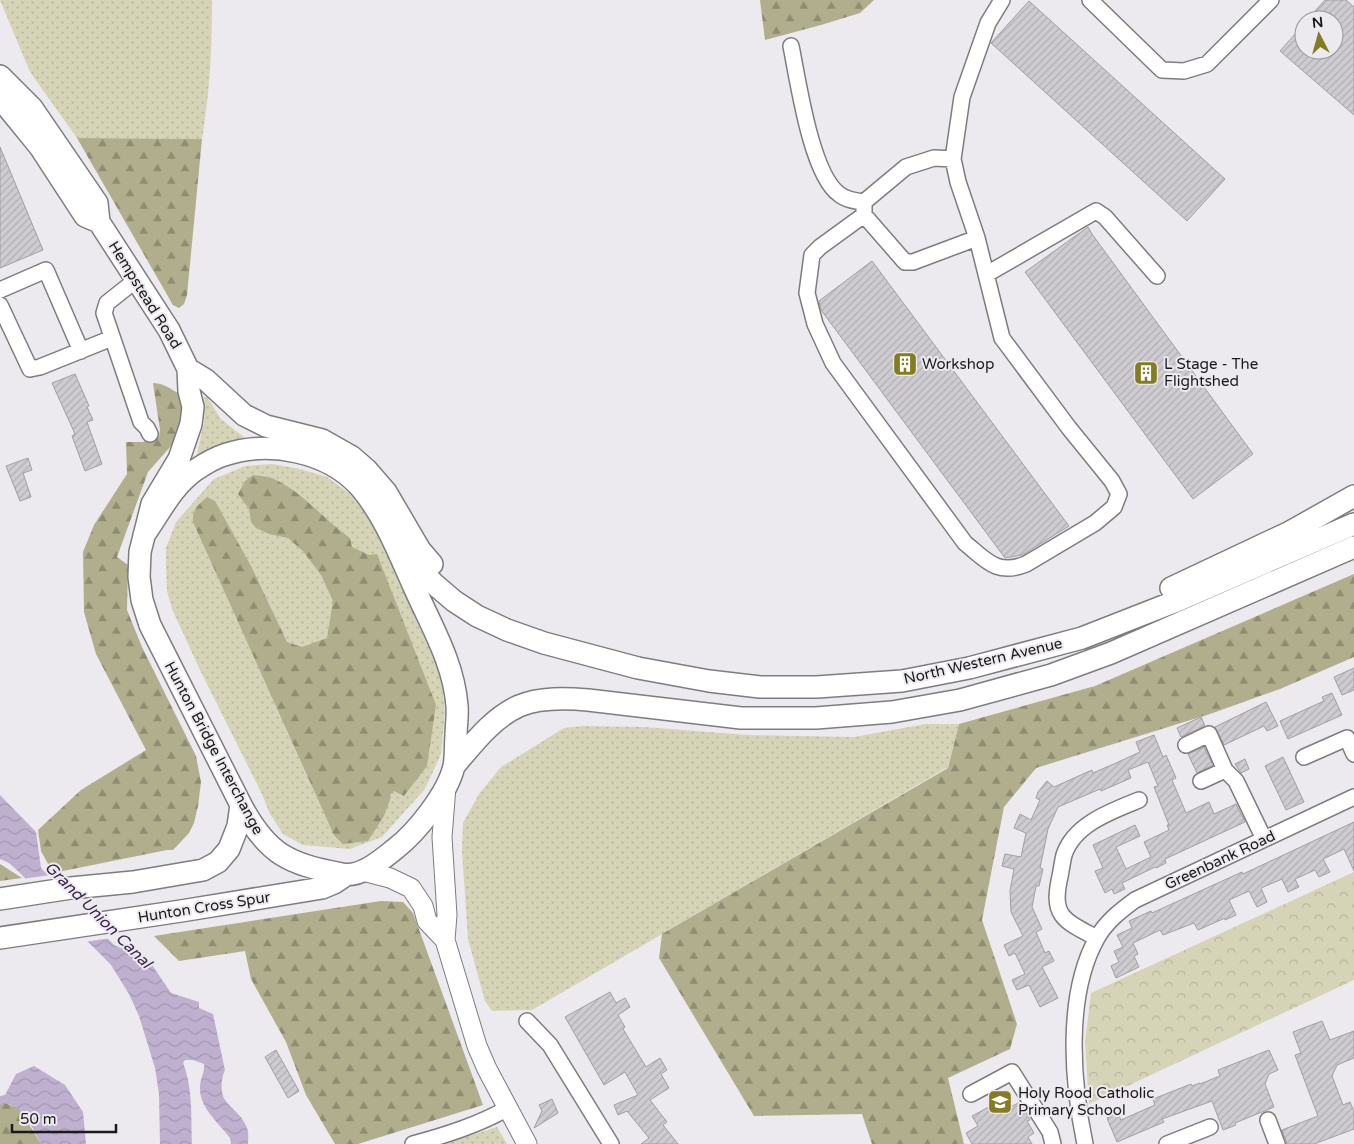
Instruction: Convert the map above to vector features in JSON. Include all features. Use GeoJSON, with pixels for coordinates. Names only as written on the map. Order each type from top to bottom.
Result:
{"type":"FeatureCollection","features":[{"type":"Feature","properties":{"kind":"highway","name":"Hempstead Road"},"geometry":{"type":"LineString","coordinates":[[0,76],[32,108],[97,203],[99,222],[202,382],[227,414],[268,439],[300,452]]}},
{"type":"Feature","properties":{"kind":"highway","name":"Hempstead Road"},"geometry":{"type":"LineString","coordinates":[[0,98],[40,147],[84,216],[99,222]]}},
{"type":"Feature","properties":{"kind":"highway","name":"Hempstead Road"},"geometry":{"type":"LineString","coordinates":[[144,535],[152,504],[179,459],[186,441],[193,407],[189,391],[202,382]]}},
{"type":"Feature","properties":{"kind":"highway"},"geometry":{"type":"LineString","coordinates":[[202,382],[244,416],[266,426],[322,440],[338,448],[367,470],[386,492],[420,550],[440,573],[460,591],[492,611],[573,642],[613,662]]}},
{"type":"Feature","properties":{"kind":"highway","name":"Hunton Bridge Interchange"},"geometry":{"type":"LineString","coordinates":[[260,448],[300,452],[320,459],[342,471],[358,485],[371,501],[391,537],[447,658],[454,682],[458,708],[454,766],[446,786],[425,820],[406,841],[354,873],[317,869],[291,860],[267,844],[252,825],[150,625],[142,600],[138,577],[140,552],[144,535],[180,484],[193,472],[223,455],[260,448]]}},
{"type":"Feature","properties":{"kind":"highway"},"geometry":{"type":"LineString","coordinates":[[1014,655],[1077,626],[1158,594],[1226,563],[1290,532],[1354,496]]}},
{"type":"Feature","properties":{"kind":"highway","name":"North Western Avenue"},"geometry":{"type":"LineString","coordinates":[[391,537],[432,583],[454,601],[477,616],[507,630],[544,643],[638,668],[709,681],[760,687],[817,687],[902,681],[969,668],[1082,638],[1174,602],[1354,524]]}},
{"type":"Feature","properties":{"kind":"highway","name":"North Western Avenue"},"geometry":{"type":"LineString","coordinates":[[454,766],[473,743],[500,719],[519,706],[541,700],[567,698],[741,718],[816,718],[892,712],[960,700],[1051,674],[1111,653],[1354,547]]}},
{"type":"Feature","properties":{"kind":"highway"},"geometry":{"type":"LineString","coordinates":[[0,899],[71,888],[133,882],[203,870],[218,862],[230,849],[238,826],[241,804]]}},
{"type":"Feature","properties":{"kind":"highway","name":"Hunton Cross Spur"},"geometry":{"type":"LineString","coordinates":[[0,938],[322,888],[354,873]]}},
{"type":"Feature","properties":{"kind":"main road"},"geometry":{"type":"LineString","coordinates":[[446,786],[442,837],[447,915],[445,940],[477,1046],[487,1069],[527,1144]]}},
{"type":"Feature","properties":{"kind":"main road"},"geometry":{"type":"LineString","coordinates":[[354,873],[390,878],[411,888],[423,906],[427,921],[445,940]]}},
{"type":"Feature","properties":{"kind":"street"},"geometry":{"type":"LineString","coordinates":[[953,159],[934,158],[906,167],[812,255],[807,293],[814,324],[833,363],[965,543],[991,564],[1004,569],[1015,568],[1026,564],[1095,523],[1114,507],[1119,494],[1112,481],[1069,428],[1002,338],[977,238],[958,182],[953,159],[962,98],[988,23],[1002,0]]}},
{"type":"Feature","properties":{"kind":"street"},"geometry":{"type":"LineString","coordinates":[[1090,0],[1162,70],[1177,72],[1207,64],[1271,0]]}},
{"type":"Feature","properties":{"kind":"street"},"geometry":{"type":"LineString","coordinates":[[791,46],[815,155],[824,175],[838,194],[864,208],[904,262],[913,262],[977,238]]}},
{"type":"Feature","properties":{"kind":"street"},"geometry":{"type":"LineString","coordinates":[[987,274],[1096,211],[1105,217],[1157,276]]}},
{"type":"Feature","properties":{"kind":"street"},"geometry":{"type":"LineString","coordinates":[[0,290],[46,270],[81,351]]}},
{"type":"Feature","properties":{"kind":"street"},"geometry":{"type":"LineString","coordinates":[[136,280],[107,303],[104,313],[142,422],[150,434]]}},
{"type":"Feature","properties":{"kind":"street"},"geometry":{"type":"LineString","coordinates":[[0,304],[30,369],[40,367],[112,338]]}},
{"type":"Feature","properties":{"kind":"street"},"geometry":{"type":"LineString","coordinates":[[1186,745],[1209,734],[1225,770],[1236,780],[1264,839]]}},
{"type":"Feature","properties":{"kind":"street"},"geometry":{"type":"LineString","coordinates":[[1304,757],[1347,738],[1354,754]]}},
{"type":"Feature","properties":{"kind":"street"},"geometry":{"type":"LineString","coordinates":[[1201,781],[1225,770]]}},
{"type":"Feature","properties":{"kind":"street","name":"Greenbank Road"},"geometry":{"type":"LineString","coordinates":[[1085,1144],[1078,1106],[1074,1067],[1074,1038],[1079,989],[1086,963],[1097,938],[1111,920],[1135,900],[1354,797]]}},
{"type":"Feature","properties":{"kind":"street"},"geometry":{"type":"LineString","coordinates":[[1097,938],[1068,921],[1062,915],[1057,903],[1064,854],[1077,835],[1093,821],[1139,800]]}},
{"type":"Feature","properties":{"kind":"street"},"geometry":{"type":"LineString","coordinates":[[526,1021],[550,1045],[611,1144]]}},
{"type":"Feature","properties":{"kind":"street"},"geometry":{"type":"LineString","coordinates":[[971,1094],[1012,1072],[1050,1132],[1053,1144]]}},
{"type":"Feature","properties":{"kind":"street"},"geometry":{"type":"LineString","coordinates":[[413,1144],[455,1133],[508,1108]]}},
{"type":"Feature","properties":{"kind":"street"},"geometry":{"type":"LineString","coordinates":[[1268,1120],[1278,1144]]}},
{"type":"Feature","properties":{"kind":"street"},"geometry":{"type":"LineString","coordinates":[[1169,1144],[1210,1127]]}},
{"type":"Feature","properties":{"kind":"green space"},"geometry":{"type":"Polygon","coordinates":[[[0,0],[212,0],[210,70],[202,139],[77,138],[30,72],[0,0]]]}},
{"type":"Feature","properties":{"kind":"green space"},"geometry":{"type":"Polygon","coordinates":[[[760,0],[874,0],[860,13],[765,40],[760,0]]]}},
{"type":"Feature","properties":{"kind":"green space"},"geometry":{"type":"Polygon","coordinates":[[[77,138],[202,139],[187,295],[184,304],[179,308],[173,305],[77,138]]]}},
{"type":"Feature","properties":{"kind":"green space"},"geometry":{"type":"Polygon","coordinates":[[[153,383],[165,386],[182,395],[183,419],[178,438],[148,472],[117,557],[128,565],[127,610],[142,647],[196,756],[201,782],[198,806],[194,823],[189,833],[173,850],[53,873],[41,851],[38,830],[81,790],[146,750],[96,654],[84,612],[83,552],[94,525],[127,474],[126,442],[143,442],[159,437],[160,430],[153,383]]]}},
{"type":"Feature","properties":{"kind":"green space"},"geometry":{"type":"Polygon","coordinates":[[[204,397],[207,397],[221,419],[245,438],[214,448],[200,456],[197,454],[204,422],[204,397]]]}},
{"type":"Feature","properties":{"kind":"green space"},"geometry":{"type":"Polygon","coordinates":[[[272,464],[300,469],[327,477],[350,494],[369,518],[390,558],[440,669],[445,712],[441,754],[424,790],[382,837],[350,849],[303,845],[283,834],[269,812],[262,794],[200,670],[172,609],[167,591],[166,548],[176,522],[214,479],[245,466],[272,464]]]}},
{"type":"Feature","properties":{"kind":"green space"},"geometry":{"type":"Polygon","coordinates":[[[253,475],[271,478],[296,492],[350,538],[352,547],[369,555],[377,554],[436,705],[427,766],[404,796],[394,791],[390,795],[391,797],[384,816],[368,841],[343,844],[334,835],[193,522],[195,510],[201,502],[207,497],[215,501],[251,566],[287,642],[302,647],[327,638],[333,601],[321,575],[303,551],[288,538],[269,534],[256,528],[251,522],[249,509],[238,494],[245,481],[253,475]]]}},
{"type":"Feature","properties":{"kind":"green space"},"geometry":{"type":"Polygon","coordinates":[[[1354,574],[1354,657],[1280,689],[1210,714],[1036,768],[1004,807],[982,920],[1017,1024],[1010,1049],[948,1078],[964,1144],[872,1144],[862,1114],[754,1116],[659,958],[662,934],[948,768],[959,724],[1095,686],[1354,574]]]}},
{"type":"Feature","properties":{"kind":"green space"},"geometry":{"type":"Polygon","coordinates":[[[926,724],[959,724],[948,767],[532,1010],[492,1011],[485,1001],[468,939],[462,851],[463,823],[479,794],[501,767],[564,728],[583,726],[644,727],[748,735],[854,737],[926,724]]]}},
{"type":"Feature","properties":{"kind":"green space"},"geometry":{"type":"Polygon","coordinates":[[[0,864],[22,878],[0,881],[0,864]]]}},
{"type":"Feature","properties":{"kind":"green space"},"geometry":{"type":"Polygon","coordinates":[[[1354,872],[1354,980],[1089,1104],[1085,1042],[1091,993],[1354,872]]]}},
{"type":"Feature","properties":{"kind":"green space"},"geometry":{"type":"Polygon","coordinates":[[[381,901],[403,902],[413,913],[483,1105],[358,1144],[335,1144],[306,1095],[286,1042],[251,979],[245,951],[179,961],[154,936],[381,901]]]}},
{"type":"Feature","properties":{"kind":"green space"},"geometry":{"type":"Polygon","coordinates":[[[5,1103],[19,1108],[41,1144],[0,1144],[0,1105],[5,1103]]]}},
{"type":"Feature","properties":{"kind":"green space"},"geometry":{"type":"Polygon","coordinates":[[[497,1127],[507,1144],[444,1144],[497,1127]]]}},
{"type":"Feature","properties":{"kind":"water"},"geometry":{"type":"Polygon","coordinates":[[[0,795],[36,832],[41,868],[114,945],[146,956],[171,993],[199,1002],[199,1008],[213,1014],[225,1070],[222,1081],[222,1093],[228,1104],[240,1115],[245,1123],[248,1132],[248,1144],[231,1144],[230,1138],[210,1115],[203,1102],[200,1087],[204,1064],[193,1060],[185,1060],[183,1063],[191,1103],[192,1144],[160,1144],[159,1094],[155,1068],[139,1016],[129,994],[111,965],[19,872],[9,863],[0,859],[0,795]]]}},
{"type":"Feature","properties":{"kind":"water"},"geometry":{"type":"Polygon","coordinates":[[[34,1066],[65,1085],[83,1112],[86,1144],[41,1144],[20,1111],[14,1106],[0,1105],[0,1096],[5,1095],[16,1074],[34,1066]]]}},
{"type":"Feature","properties":{"kind":"pier"},"geometry":{"type":"Polygon","coordinates":[[[50,875],[111,938],[84,942],[22,879],[50,875]]]}},
{"type":"Feature","properties":{"kind":"building"},"geometry":{"type":"Polygon","coordinates":[[[1325,0],[1346,0],[1354,7],[1354,115],[1280,51],[1294,35],[1294,60],[1344,60],[1344,10],[1316,10],[1325,0]]]}},
{"type":"Feature","properties":{"kind":"building"},"geometry":{"type":"Polygon","coordinates":[[[1029,1],[1225,179],[1187,221],[991,43],[1029,1]]]}},
{"type":"Feature","properties":{"kind":"building"},"geometry":{"type":"Polygon","coordinates":[[[0,147],[43,250],[0,268],[0,147]]]}},
{"type":"Feature","properties":{"kind":"building","name":"L Stage - The Flightshed"},"geometry":{"type":"Polygon","coordinates":[[[1088,227],[1253,454],[1193,499],[1025,272],[1088,227]]]}},
{"type":"Feature","properties":{"kind":"building","name":"Workshop"},"geometry":{"type":"Polygon","coordinates":[[[872,261],[1069,526],[1022,555],[1005,558],[821,310],[819,301],[872,261]]]}},
{"type":"Feature","properties":{"kind":"building"},"geometry":{"type":"Polygon","coordinates":[[[75,374],[89,406],[87,407],[93,420],[87,422],[102,464],[85,471],[72,436],[75,434],[52,383],[75,374]]]}},
{"type":"Feature","properties":{"kind":"building"},"geometry":{"type":"Polygon","coordinates":[[[28,458],[32,470],[23,473],[31,497],[20,501],[6,466],[28,458]]]}},
{"type":"Feature","properties":{"kind":"building"},"geometry":{"type":"Polygon","coordinates":[[[1354,668],[1354,690],[1342,695],[1334,677],[1354,668]]]}},
{"type":"Feature","properties":{"kind":"building"},"geometry":{"type":"Polygon","coordinates":[[[1332,693],[1342,715],[1288,739],[1280,721],[1324,701],[1322,697],[1332,693]]]}},
{"type":"Feature","properties":{"kind":"building"},"geometry":{"type":"Polygon","coordinates":[[[1266,702],[1278,726],[1267,731],[1264,726],[1224,745],[1215,727],[1266,702]]]}},
{"type":"Feature","properties":{"kind":"building"},"geometry":{"type":"Polygon","coordinates":[[[1201,717],[1205,726],[1181,737],[1177,728],[1201,717]]]}},
{"type":"Feature","properties":{"kind":"building"},"geometry":{"type":"Polygon","coordinates":[[[1154,735],[1163,757],[1166,755],[1176,778],[1172,780],[1186,813],[1209,802],[1214,814],[1236,804],[1245,822],[1165,859],[1166,863],[1122,883],[1125,889],[1114,894],[1112,889],[1105,893],[1095,871],[1103,868],[1093,845],[1135,825],[1140,836],[1116,847],[1126,869],[1151,857],[1144,842],[1169,830],[1167,825],[1169,825],[1154,787],[1158,786],[1148,762],[1128,770],[1131,778],[1058,807],[1048,829],[1040,868],[1043,869],[1039,886],[1036,886],[1032,907],[1042,929],[1036,932],[1045,953],[1049,951],[1054,961],[1042,967],[1058,998],[1040,1007],[1029,985],[1017,990],[1012,980],[1025,974],[1015,953],[1009,956],[1004,945],[1023,936],[1011,912],[1010,891],[1014,869],[1002,866],[1005,854],[1021,857],[1026,833],[1014,828],[1020,814],[1031,820],[1040,800],[1036,798],[1038,792],[1047,781],[1054,787],[1092,770],[1093,773],[1140,752],[1136,742],[1154,735]]]}},
{"type":"Feature","properties":{"kind":"building"},"geometry":{"type":"Polygon","coordinates":[[[1204,747],[1213,765],[1197,773],[1188,754],[1204,747]]]}},
{"type":"Feature","properties":{"kind":"building"},"geometry":{"type":"Polygon","coordinates":[[[1283,757],[1304,802],[1286,810],[1265,766],[1283,757]]]}},
{"type":"Feature","properties":{"kind":"building"},"geometry":{"type":"Polygon","coordinates":[[[1245,759],[1249,769],[1241,773],[1235,764],[1245,759]]]}},
{"type":"Feature","properties":{"kind":"building"},"geometry":{"type":"Polygon","coordinates":[[[1354,822],[1354,871],[1344,849],[1323,859],[1330,872],[1319,877],[1315,870],[1295,879],[1299,887],[1288,892],[1282,879],[1261,888],[1267,902],[1257,907],[1249,891],[1229,900],[1236,915],[1225,920],[1225,918],[1198,930],[1194,923],[1163,935],[1160,930],[1133,943],[1138,954],[1134,956],[1139,967],[1116,978],[1111,966],[1119,962],[1114,951],[1123,947],[1117,935],[1132,928],[1129,921],[1151,911],[1152,913],[1242,872],[1243,874],[1354,822]]]}},
{"type":"Feature","properties":{"kind":"building"},"geometry":{"type":"Polygon","coordinates":[[[610,992],[616,1003],[625,998],[630,1007],[618,1015],[625,1027],[623,1029],[646,1067],[660,1058],[667,1070],[661,1074],[669,1088],[650,1100],[667,1122],[663,1125],[678,1144],[641,1144],[649,1138],[627,1111],[618,1115],[614,1105],[638,1095],[625,1072],[604,1085],[565,1017],[610,992]]]}},
{"type":"Feature","properties":{"kind":"building"},"geometry":{"type":"Polygon","coordinates":[[[1322,1021],[1330,1040],[1354,1031],[1354,1058],[1337,1065],[1332,1076],[1343,1105],[1350,1102],[1354,1111],[1354,1129],[1314,1144],[1287,1144],[1282,1130],[1318,1116],[1295,1055],[1301,1053],[1293,1032],[1322,1021]]]}},
{"type":"Feature","properties":{"kind":"building"},"geometry":{"type":"Polygon","coordinates":[[[276,1050],[299,1091],[288,1098],[265,1057],[276,1050]]]}},
{"type":"Feature","properties":{"kind":"building"},"geometry":{"type":"Polygon","coordinates":[[[1269,1050],[1278,1070],[1269,1074],[1265,1084],[1274,1107],[1223,1130],[1212,1101],[1162,1119],[1164,1122],[1117,1142],[1107,1118],[1118,1113],[1121,1120],[1155,1105],[1153,1099],[1191,1084],[1192,1086],[1200,1084],[1220,1076],[1218,1070],[1269,1050]]]}},
{"type":"Feature","properties":{"kind":"building"},"geometry":{"type":"Polygon","coordinates":[[[552,1099],[558,1113],[534,1128],[542,1111],[539,1105],[552,1099]]]}},
{"type":"Feature","properties":{"kind":"building"},"geometry":{"type":"Polygon","coordinates":[[[1000,1101],[1005,1110],[1020,1102],[1030,1120],[1027,1121],[1034,1133],[1028,1137],[1032,1144],[972,1144],[966,1133],[978,1126],[972,1116],[1000,1101]]]}},
{"type":"Feature","properties":{"kind":"place","name":"Workshop"},"geometry":{"type":"Point","coordinates":[905,364]}},
{"type":"Feature","properties":{"kind":"place","name":"L Stage - The Flightshed"},"geometry":{"type":"Point","coordinates":[1146,373]}},
{"type":"Feature","properties":{"kind":"place","name":"Holy Rood Catholic Primary School"},"geometry":{"type":"Point","coordinates":[1000,1102]}},
{"type":"Feature","properties":{"kind":"water label","name":"Grand Union Canal"},"geometry":{"type":"Point","coordinates":[98,915]}}]}
